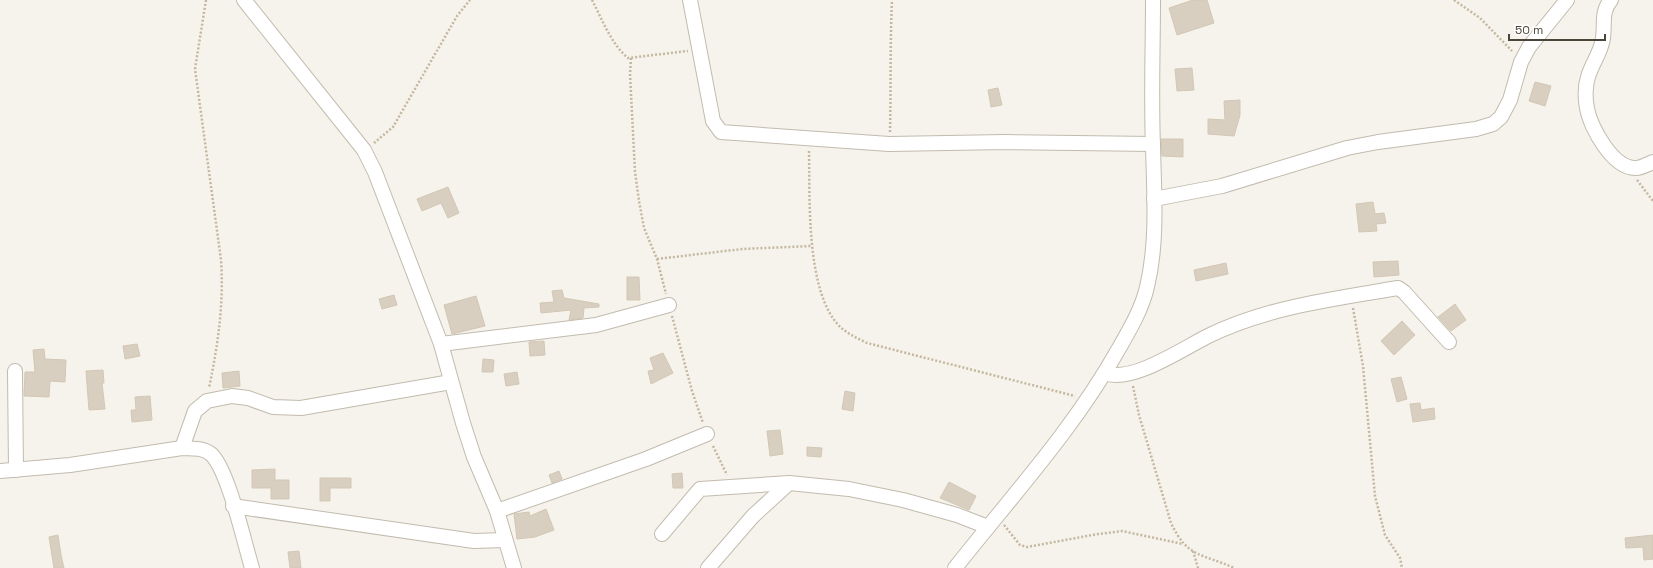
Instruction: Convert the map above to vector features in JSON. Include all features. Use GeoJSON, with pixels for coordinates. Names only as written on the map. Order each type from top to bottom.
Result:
{"type":"FeatureCollection","features":[{"type":"Feature","properties":{"kind":"street"},"geometry":{"type":"LineString","coordinates":[[244,0],[364,150],[394,217],[441,344],[474,457],[497,511],[514,568]]}},
{"type":"Feature","properties":{"kind":"street"},"geometry":{"type":"LineString","coordinates":[[690,0],[713,121],[721,132],[889,144],[1005,142],[1153,144]]}},
{"type":"Feature","properties":{"kind":"street"},"geometry":{"type":"LineString","coordinates":[[955,568],[992,521],[1043,462],[1089,400],[1130,329],[1147,289],[1153,253],[1153,0]]}},
{"type":"Feature","properties":{"kind":"street"},"geometry":{"type":"LineString","coordinates":[[1154,199],[1222,186],[1347,148],[1378,142],[1476,129],[1493,124],[1501,117],[1510,100],[1521,62],[1543,28],[1567,0]]}},
{"type":"Feature","properties":{"kind":"street"},"geometry":{"type":"LineString","coordinates":[[1611,0],[1603,15],[1603,37],[1600,50],[1588,77],[1587,107],[1591,122],[1600,139],[1613,157],[1625,166],[1636,168],[1653,162]]}},
{"type":"Feature","properties":{"kind":"street"},"geometry":{"type":"LineString","coordinates":[[1105,373],[1113,377],[1131,374],[1231,326],[1276,311],[1398,288],[1404,292],[1449,342]]}},
{"type":"Feature","properties":{"kind":"street"},"geometry":{"type":"LineString","coordinates":[[441,344],[596,325],[669,305]]}},
{"type":"Feature","properties":{"kind":"street"},"geometry":{"type":"LineString","coordinates":[[15,370],[16,470]]}},
{"type":"Feature","properties":{"kind":"street"},"geometry":{"type":"LineString","coordinates":[[182,448],[195,411],[207,401],[232,396],[248,398],[273,406],[301,408],[451,382]]}},
{"type":"Feature","properties":{"kind":"street"},"geometry":{"type":"LineString","coordinates":[[497,511],[646,459],[707,434]]}},
{"type":"Feature","properties":{"kind":"street"},"geometry":{"type":"LineString","coordinates":[[0,471],[70,465],[182,448],[200,449],[211,454],[224,474],[252,568]]}},
{"type":"Feature","properties":{"kind":"street"},"geometry":{"type":"LineString","coordinates":[[662,534],[700,489],[733,486],[789,484],[849,489],[903,500],[957,515],[992,521]]}},
{"type":"Feature","properties":{"kind":"street"},"geometry":{"type":"LineString","coordinates":[[708,568],[753,516],[789,484]]}},
{"type":"Feature","properties":{"kind":"street"},"geometry":{"type":"LineString","coordinates":[[234,506],[474,541],[505,540]]}},
{"type":"Feature","properties":{"kind":"path"},"geometry":{"type":"LineString","coordinates":[[206,0],[195,69],[221,260],[223,290],[222,314],[207,401]]}},
{"type":"Feature","properties":{"kind":"path"},"geometry":{"type":"LineString","coordinates":[[364,150],[393,127],[457,16],[470,0]]}},
{"type":"Feature","properties":{"kind":"path"},"geometry":{"type":"LineString","coordinates":[[592,0],[622,52],[631,58],[699,50]]}},
{"type":"Feature","properties":{"kind":"path"},"geometry":{"type":"LineString","coordinates":[[889,144],[892,0]]}},
{"type":"Feature","properties":{"kind":"path"},"geometry":{"type":"LineString","coordinates":[[1454,0],[1480,18],[1521,62]]}},
{"type":"Feature","properties":{"kind":"path"},"geometry":{"type":"LineString","coordinates":[[631,58],[630,74],[635,172],[644,228],[657,259],[692,391],[707,434],[733,486]]}},
{"type":"Feature","properties":{"kind":"path"},"geometry":{"type":"LineString","coordinates":[[809,139],[811,246],[825,306],[835,322],[848,334],[867,343],[1089,400]]}},
{"type":"Feature","properties":{"kind":"path"},"geometry":{"type":"LineString","coordinates":[[1625,166],[1653,201]]}},
{"type":"Feature","properties":{"kind":"path"},"geometry":{"type":"LineString","coordinates":[[657,259],[742,249],[811,246]]}},
{"type":"Feature","properties":{"kind":"path"},"geometry":{"type":"LineString","coordinates":[[1351,296],[1363,366],[1375,496],[1385,535],[1400,558],[1402,568]]}},
{"type":"Feature","properties":{"kind":"path"},"geometry":{"type":"LineString","coordinates":[[1131,374],[1139,415],[1171,523],[1183,544]]}},
{"type":"Feature","properties":{"kind":"path"},"geometry":{"type":"LineString","coordinates":[[992,521],[1024,547],[1122,531],[1183,544],[1207,558],[1234,568]]}},
{"type":"Feature","properties":{"kind":"path"},"geometry":{"type":"LineString","coordinates":[[1192,550],[1198,568]]}},
{"type":"Feature","properties":{"kind":"building"},"geometry":{"type":"Polygon","coordinates":[[[1193,0],[1207,0],[1214,23],[1177,35],[1169,8],[1193,0]]]}},
{"type":"Feature","properties":{"kind":"building"},"geometry":{"type":"Polygon","coordinates":[[[1192,68],[1194,90],[1177,91],[1175,69],[1192,68]]]}},
{"type":"Feature","properties":{"kind":"building"},"geometry":{"type":"Polygon","coordinates":[[[1535,82],[1551,86],[1545,106],[1529,101],[1535,82]]]}},
{"type":"Feature","properties":{"kind":"building"},"geometry":{"type":"Polygon","coordinates":[[[998,88],[1002,105],[991,107],[988,90],[998,88]]]}},
{"type":"Feature","properties":{"kind":"building"},"geometry":{"type":"Polygon","coordinates":[[[1240,100],[1240,115],[1234,136],[1208,134],[1208,119],[1225,120],[1224,101],[1240,100]]]}},
{"type":"Feature","properties":{"kind":"building"},"geometry":{"type":"Polygon","coordinates":[[[1161,139],[1183,139],[1183,157],[1162,156],[1161,139]]]}},
{"type":"Feature","properties":{"kind":"building"},"geometry":{"type":"Polygon","coordinates":[[[448,187],[459,213],[448,218],[441,203],[422,211],[417,199],[448,187]]]}},
{"type":"Feature","properties":{"kind":"building"},"geometry":{"type":"Polygon","coordinates":[[[1373,202],[1375,214],[1384,213],[1386,223],[1376,224],[1377,231],[1359,232],[1356,204],[1373,202]]]}},
{"type":"Feature","properties":{"kind":"building"},"geometry":{"type":"Polygon","coordinates":[[[1398,261],[1399,275],[1374,277],[1373,262],[1398,261]]]}},
{"type":"Feature","properties":{"kind":"building"},"geometry":{"type":"Polygon","coordinates":[[[1226,263],[1228,274],[1196,281],[1194,270],[1226,263]]]}},
{"type":"Feature","properties":{"kind":"building"},"geometry":{"type":"Polygon","coordinates":[[[627,277],[639,277],[640,300],[627,300],[627,277]]]}},
{"type":"Feature","properties":{"kind":"building"},"geometry":{"type":"Polygon","coordinates":[[[562,290],[564,298],[599,304],[599,307],[584,308],[583,318],[569,320],[571,310],[541,313],[540,303],[554,302],[552,291],[562,290]]]}},
{"type":"Feature","properties":{"kind":"building"},"geometry":{"type":"Polygon","coordinates":[[[394,295],[397,305],[382,309],[379,299],[394,295]]]}},
{"type":"Feature","properties":{"kind":"building"},"geometry":{"type":"Polygon","coordinates":[[[476,296],[485,326],[452,334],[444,305],[476,296]]]}},
{"type":"Feature","properties":{"kind":"building"},"geometry":{"type":"Polygon","coordinates":[[[1455,304],[1466,320],[1451,331],[1438,317],[1455,304]]]}},
{"type":"Feature","properties":{"kind":"building"},"geometry":{"type":"Polygon","coordinates":[[[1402,321],[1415,335],[1394,355],[1381,341],[1402,321]]]}},
{"type":"Feature","properties":{"kind":"building"},"geometry":{"type":"Polygon","coordinates":[[[544,341],[545,355],[530,356],[529,342],[544,341]]]}},
{"type":"Feature","properties":{"kind":"building"},"geometry":{"type":"Polygon","coordinates":[[[137,344],[140,356],[125,359],[123,346],[137,344]]]}},
{"type":"Feature","properties":{"kind":"building"},"geometry":{"type":"Polygon","coordinates":[[[44,349],[45,359],[66,360],[65,382],[50,381],[49,397],[24,396],[25,372],[35,372],[33,350],[44,349]]]}},
{"type":"Feature","properties":{"kind":"building"},"geometry":{"type":"Polygon","coordinates":[[[663,353],[673,373],[651,384],[648,371],[654,370],[650,358],[663,353]]]}},
{"type":"Feature","properties":{"kind":"building"},"geometry":{"type":"Polygon","coordinates":[[[483,359],[494,360],[493,372],[482,372],[483,359]]]}},
{"type":"Feature","properties":{"kind":"building"},"geometry":{"type":"Polygon","coordinates":[[[103,370],[104,383],[102,383],[105,409],[89,410],[86,371],[103,370]]]}},
{"type":"Feature","properties":{"kind":"building"},"geometry":{"type":"Polygon","coordinates":[[[239,371],[240,386],[223,388],[222,373],[239,371]]]}},
{"type":"Feature","properties":{"kind":"building"},"geometry":{"type":"Polygon","coordinates":[[[517,372],[519,384],[506,386],[504,374],[517,372]]]}},
{"type":"Feature","properties":{"kind":"building"},"geometry":{"type":"Polygon","coordinates":[[[1401,377],[1407,399],[1397,402],[1391,379],[1401,377]]]}},
{"type":"Feature","properties":{"kind":"building"},"geometry":{"type":"Polygon","coordinates":[[[845,391],[855,393],[853,411],[842,409],[845,391]]]}},
{"type":"Feature","properties":{"kind":"building"},"geometry":{"type":"Polygon","coordinates":[[[150,396],[152,420],[132,422],[131,410],[136,410],[135,397],[150,396]]]}},
{"type":"Feature","properties":{"kind":"building"},"geometry":{"type":"Polygon","coordinates":[[[1420,403],[1421,410],[1434,408],[1435,419],[1413,422],[1410,404],[1420,403]]]}},
{"type":"Feature","properties":{"kind":"building"},"geometry":{"type":"Polygon","coordinates":[[[780,430],[783,454],[770,456],[767,431],[780,430]]]}},
{"type":"Feature","properties":{"kind":"building"},"geometry":{"type":"Polygon","coordinates":[[[807,447],[822,448],[821,457],[807,456],[807,447]]]}},
{"type":"Feature","properties":{"kind":"building"},"geometry":{"type":"Polygon","coordinates":[[[275,469],[275,480],[289,480],[289,499],[271,499],[271,488],[252,488],[252,470],[275,469]]]}},
{"type":"Feature","properties":{"kind":"building"},"geometry":{"type":"Polygon","coordinates":[[[559,471],[562,479],[552,483],[549,475],[559,471]]]}},
{"type":"Feature","properties":{"kind":"building"},"geometry":{"type":"Polygon","coordinates":[[[682,473],[683,488],[673,488],[672,474],[682,473]]]}},
{"type":"Feature","properties":{"kind":"building"},"geometry":{"type":"Polygon","coordinates":[[[320,478],[351,478],[351,488],[330,488],[330,501],[320,501],[320,478]]]}},
{"type":"Feature","properties":{"kind":"building"},"geometry":{"type":"Polygon","coordinates":[[[949,482],[976,496],[969,510],[940,498],[949,482]]]}},
{"type":"Feature","properties":{"kind":"building"},"geometry":{"type":"Polygon","coordinates":[[[546,509],[554,530],[535,537],[517,539],[514,514],[529,512],[530,516],[546,509]]]}},
{"type":"Feature","properties":{"kind":"building"},"geometry":{"type":"Polygon","coordinates":[[[58,535],[64,568],[54,568],[49,537],[58,535]]]}},
{"type":"Feature","properties":{"kind":"building"},"geometry":{"type":"Polygon","coordinates":[[[1653,535],[1653,559],[1644,560],[1643,547],[1626,548],[1625,538],[1653,535]]]}},
{"type":"Feature","properties":{"kind":"building"},"geometry":{"type":"Polygon","coordinates":[[[299,551],[301,568],[290,568],[288,552],[299,551]]]}}]}
